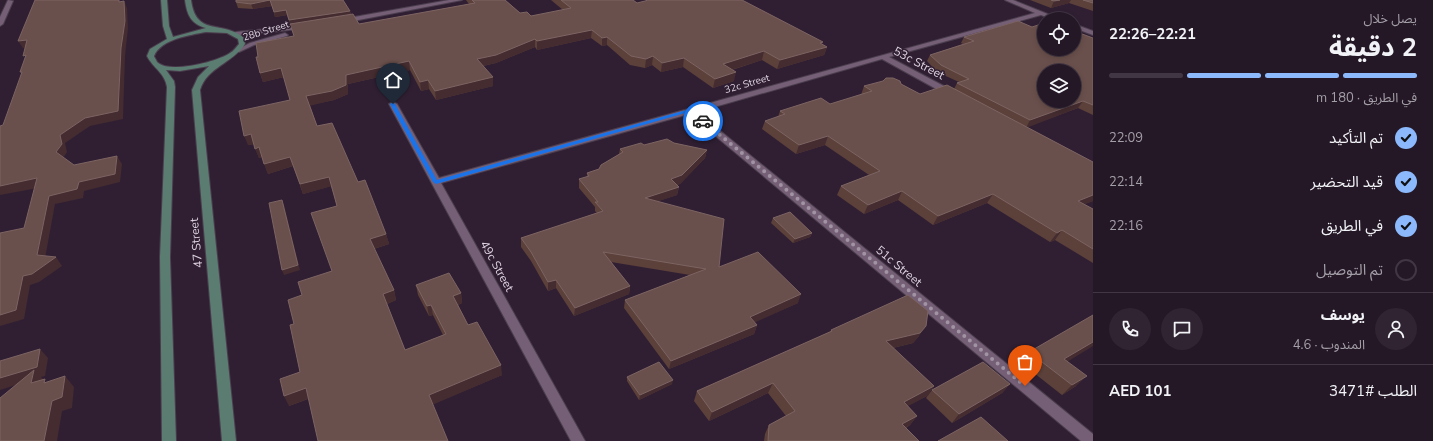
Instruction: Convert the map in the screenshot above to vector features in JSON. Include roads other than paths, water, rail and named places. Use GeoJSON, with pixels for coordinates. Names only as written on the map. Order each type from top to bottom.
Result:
{"type":"FeatureCollection","features":[{"type":"Feature","properties":{"kind":"street"},"geometry":{"type":"LineString","coordinates":[[164,0],[166,26],[170,39]]}},
{"type":"Feature","properties":{"kind":"street"},"geometry":{"type":"LineString","coordinates":[[188,0],[192,18],[205,26],[221,30],[236,34],[242,38],[242,44],[233,54],[201,66],[179,68],[160,66],[154,63],[151,58],[152,52],[170,39],[192,32],[221,30]]}},
{"type":"Feature","properties":{"kind":"street"},"geometry":{"type":"LineString","coordinates":[[333,23],[459,0]]}},
{"type":"Feature","properties":{"kind":"street"},"geometry":{"type":"LineString","coordinates":[[1008,0],[1038,12]]}},
{"type":"Feature","properties":{"kind":"street"},"geometry":{"type":"LineString","coordinates":[[0,24],[10,1]]}},
{"type":"Feature","properties":{"kind":"street","name":"32c Street"},"geometry":{"type":"LineString","coordinates":[[436,182],[1037,14]]}},
{"type":"Feature","properties":{"kind":"street","name":"28b Street"},"geometry":{"type":"LineString","coordinates":[[233,54],[252,44],[312,28],[236,34]]}},
{"type":"Feature","properties":{"kind":"street"},"geometry":{"type":"LineString","coordinates":[[1081,29],[1093,33]]}},
{"type":"Feature","properties":{"kind":"street","name":"47 Street"},"geometry":{"type":"LineString","coordinates":[[229,441],[196,90],[198,82],[205,73],[233,54]]}},
{"type":"Feature","properties":{"kind":"street","name":"53c Street"},"geometry":{"type":"LineString","coordinates":[[882,57],[960,98]]}},
{"type":"Feature","properties":{"kind":"street"},"geometry":{"type":"LineString","coordinates":[[160,66],[170,81],[171,87],[164,257],[169,441]]}},
{"type":"Feature","properties":{"kind":"street","name":"49c Street"},"geometry":{"type":"LineString","coordinates":[[393,104],[578,441]]}},
{"type":"Feature","properties":{"kind":"street","name":"51c Street"},"geometry":{"type":"LineString","coordinates":[[690,110],[1091,441]]}}]}
